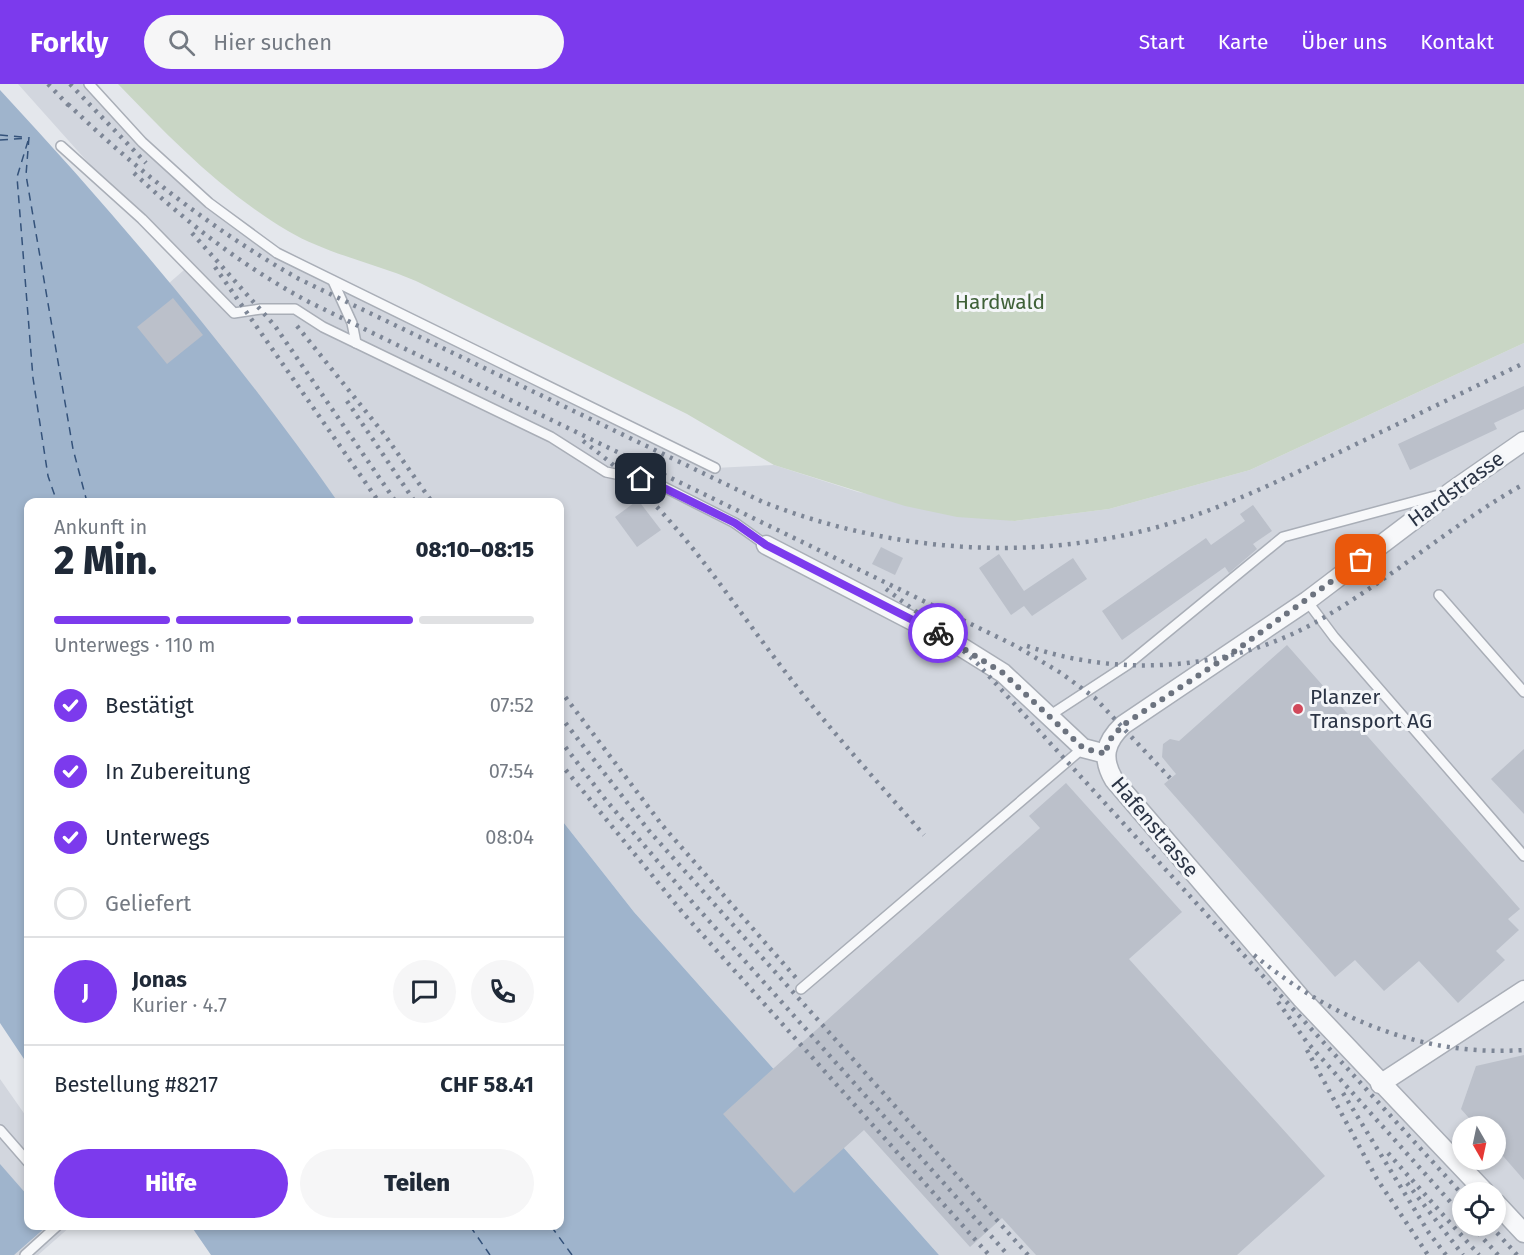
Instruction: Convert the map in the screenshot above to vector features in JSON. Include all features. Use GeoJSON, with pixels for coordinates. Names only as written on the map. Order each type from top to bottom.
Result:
{"type":"FeatureCollection","features":[{"type":"Feature","properties":{"kind":"street","name":"Hardstrasse"},"geometry":{"type":"LineString","coordinates":[[1106,754],[1108,742],[1123,725],[1307,601],[1452,491],[1524,441]]}},
{"type":"Feature","properties":{"kind":"street","name":"Hafenstrasse"},"geometry":{"type":"LineString","coordinates":[[766,545],[955,643],[1003,673],[1083,748],[1106,754],[1108,770],[1114,780],[1286,981],[1380,1084],[1475,1182]]}},
{"type":"Feature","properties":{"kind":"street"},"geometry":{"type":"LineString","coordinates":[[1380,1084],[1524,990]]}},
{"type":"Feature","properties":{"kind":"street"},"geometry":{"type":"LineString","coordinates":[[1506,1214],[1524,1233]]}},
{"type":"Feature","properties":{"kind":"lane"},"geometry":{"type":"LineString","coordinates":[[89,84],[142,142],[209,203],[277,253],[715,468]]}},
{"type":"Feature","properties":{"kind":"lane"},"geometry":{"type":"LineString","coordinates":[[61,146],[142,219],[234,313],[295,309],[356,343],[551,437],[606,472],[654,483],[674,492],[735,523],[766,545]]}},
{"type":"Feature","properties":{"kind":"lane"},"geometry":{"type":"LineString","coordinates":[[333,281],[352,323],[356,343]]}},
{"type":"Feature","properties":{"kind":"lane"},"geometry":{"type":"LineString","coordinates":[[1049,716],[1127,665],[1283,537],[1452,491]]}},
{"type":"Feature","properties":{"kind":"lane"},"geometry":{"type":"LineString","coordinates":[[1439,595],[1524,692]]}},
{"type":"Feature","properties":{"kind":"lane"},"geometry":{"type":"LineString","coordinates":[[1307,601],[1334,637],[1524,856]]}},
{"type":"Feature","properties":{"kind":"lane"},"geometry":{"type":"LineString","coordinates":[[801,989],[1083,748]]}},
{"type":"Feature","properties":{"kind":"lane"},"geometry":{"type":"LineString","coordinates":[[0,1130],[24,1157]]}},
{"type":"Feature","properties":{"kind":"lane"},"geometry":{"type":"LineString","coordinates":[[25,1255],[53,1230]]}},
{"type":"Feature","properties":{"kind":"shaded area"},"geometry":{"type":"Polygon","coordinates":[[[18,84],[89,84],[209,203],[277,253],[715,468],[774,465],[858,492],[1015,521],[1109,509],[1250,470],[1524,343],[1524,1255],[939,1255],[634,912],[564,823],[564,498],[335,498],[254,389],[168,284],[184,270],[18,84]]]}},
{"type":"Feature","properties":{"kind":"shaded area"},"geometry":{"type":"Polygon","coordinates":[[[0,1079],[24,1113],[24,1230],[66,1230],[38,1255],[0,1255],[0,1079]]]}},
{"type":"Feature","properties":{"kind":"green space","name":"Hardwald"},"geometry":{"type":"Polygon","coordinates":[[[118,84],[1524,84],[1524,343],[1250,470],[1109,509],[1015,521],[957,517],[905,506],[774,465],[687,414],[416,281],[303,239],[264,216],[219,182],[177,144],[118,84]]]}},
{"type":"Feature","properties":{"kind":"water"},"geometry":{"type":"Polygon","coordinates":[[[0,90],[89,188],[176,290],[260,395],[335,498],[24,498],[24,1059],[0,1023],[0,90]]]}},
{"type":"Feature","properties":{"kind":"water"},"geometry":{"type":"Polygon","coordinates":[[[564,823],[634,912],[939,1255],[211,1255],[194,1230],[564,1230],[564,823]]]}},
{"type":"Feature","properties":{"kind":"water"},"geometry":{"type":"Polygon","coordinates":[[[0,1164],[24,1191],[24,1230],[42,1230],[14,1255],[0,1255],[0,1164]]]}},
{"type":"Feature","properties":{"kind":"building"},"geometry":{"type":"Polygon","coordinates":[[[173,298],[203,335],[167,364],[137,327],[173,298]]]}},
{"type":"Feature","properties":{"kind":"building"},"geometry":{"type":"Polygon","coordinates":[[[1524,386],[1524,409],[1494,423],[1497,429],[1410,470],[1398,444],[1524,386]]]}},
{"type":"Feature","properties":{"kind":"building"},"geometry":{"type":"Polygon","coordinates":[[[638,500],[661,530],[637,547],[615,517],[638,500]]]}},
{"type":"Feature","properties":{"kind":"building"},"geometry":{"type":"Polygon","coordinates":[[[1253,505],[1272,531],[1253,544],[1257,549],[1229,573],[1225,567],[1122,640],[1102,611],[1206,538],[1211,545],[1245,521],[1240,514],[1253,505]]]}},
{"type":"Feature","properties":{"kind":"building"},"geometry":{"type":"Polygon","coordinates":[[[881,547],[903,558],[895,575],[872,564],[881,547]]]}},
{"type":"Feature","properties":{"kind":"building"},"geometry":{"type":"Polygon","coordinates":[[[999,554],[1024,591],[1073,558],[1087,579],[1032,616],[1024,606],[1011,615],[979,568],[999,554]]]}},
{"type":"Feature","properties":{"kind":"building"},"geometry":{"type":"Polygon","coordinates":[[[1287,645],[1520,909],[1508,919],[1519,930],[1496,951],[1505,960],[1458,1003],[1419,961],[1384,991],[1355,960],[1335,977],[1164,784],[1176,774],[1162,757],[1163,744],[1170,739],[1179,741],[1287,645]]]}},
{"type":"Feature","properties":{"kind":"building"},"geometry":{"type":"Polygon","coordinates":[[[1524,749],[1524,814],[1491,779],[1524,749]]]}},
{"type":"Feature","properties":{"kind":"building"},"geometry":{"type":"Polygon","coordinates":[[[1066,783],[1182,912],[1129,959],[1325,1176],[1237,1255],[1036,1255],[1002,1218],[970,1247],[864,1130],[794,1193],[723,1114],[1040,828],[1029,816],[1066,783]]]}},
{"type":"Feature","properties":{"kind":"building"},"geometry":{"type":"Polygon","coordinates":[[[1524,1055],[1524,1180],[1506,1159],[1506,1116],[1467,1116],[1461,1109],[1476,1066],[1524,1055]]]}},
{"type":"Feature","properties":{"kind":"ferry route"},"geometry":{"type":"LineString","coordinates":[[0,135],[22,137]]}},
{"type":"Feature","properties":{"kind":"ferry route"},"geometry":{"type":"LineString","coordinates":[[29,137],[26,175],[73,449],[86,498]]}},
{"type":"Feature","properties":{"kind":"ferry route"},"geometry":{"type":"LineString","coordinates":[[0,140],[28,138]]}},
{"type":"Feature","properties":{"kind":"ferry route"},"geometry":{"type":"LineString","coordinates":[[28,141],[17,177],[33,378],[48,476],[56,498]]}},
{"type":"Feature","properties":{"kind":"ferry route"},"geometry":{"type":"LineString","coordinates":[[473,1230],[490,1255]]}},
{"type":"Feature","properties":{"kind":"ferry route"},"geometry":{"type":"LineString","coordinates":[[554,1230],[572,1255]]}},
{"type":"Feature","properties":{"kind":"railway"},"geometry":{"type":"LineString","coordinates":[[48,84],[73,110]]}},
{"type":"Feature","properties":{"kind":"railway"},"geometry":{"type":"LineString","coordinates":[[70,84],[146,163]]}},
{"type":"Feature","properties":{"kind":"railway"},"geometry":{"type":"LineString","coordinates":[[68,104],[94,129],[178,199],[268,261],[299,279],[763,502],[815,520],[921,543],[975,547],[1029,547],[1083,542],[1137,532],[1190,517],[1287,477],[1524,363]]}},
{"type":"Feature","properties":{"kind":"railway"},"geometry":{"type":"LineString","coordinates":[[134,173],[217,244],[309,302],[1016,646],[1061,673],[1095,698],[1170,778]]}},
{"type":"Feature","properties":{"kind":"railway"},"geometry":{"type":"LineString","coordinates":[[192,233],[275,326],[393,498]]}},
{"type":"Feature","properties":{"kind":"railway"},"geometry":{"type":"LineString","coordinates":[[215,267],[376,498]]}},
{"type":"Feature","properties":{"kind":"railway"},"geometry":{"type":"LineString","coordinates":[[297,326],[384,434],[429,498]]}},
{"type":"Feature","properties":{"kind":"railway"},"geometry":{"type":"LineString","coordinates":[[347,401],[412,498]]}},
{"type":"Feature","properties":{"kind":"railway"},"geometry":{"type":"LineString","coordinates":[[583,441],[614,466],[666,517],[711,572],[812,706],[924,835]]}},
{"type":"Feature","properties":{"kind":"railway"},"geometry":{"type":"LineString","coordinates":[[1027,646],[1101,663],[1140,665],[1178,664],[1253,649],[1323,618],[1374,586],[1498,499],[1524,484]]}},
{"type":"Feature","properties":{"kind":"railway"},"geometry":{"type":"LineString","coordinates":[[886,589],[938,628],[977,663],[1452,1183]]}},
{"type":"Feature","properties":{"kind":"railway"},"geometry":{"type":"LineString","coordinates":[[564,695],[662,825],[797,979]]}},
{"type":"Feature","properties":{"kind":"railway"},"geometry":{"type":"LineString","coordinates":[[564,721],[650,832],[1028,1255]]}},
{"type":"Feature","properties":{"kind":"railway"},"geometry":{"type":"LineString","coordinates":[[564,745],[605,799],[693,903],[1008,1255]]}},
{"type":"Feature","properties":{"kind":"railway"},"geometry":{"type":"LineString","coordinates":[[564,768],[683,913],[989,1255]]}},
{"type":"Feature","properties":{"kind":"railway"},"geometry":{"type":"LineString","coordinates":[[1254,955],[1315,998],[1380,1029],[1414,1040],[1450,1047],[1486,1051],[1524,1050]]}},
{"type":"Feature","properties":{"kind":"railway"},"geometry":{"type":"LineString","coordinates":[[1278,1002],[1306,1041],[1452,1204]]}},
{"type":"Feature","properties":{"kind":"railway"},"geometry":{"type":"LineString","coordinates":[[1307,1050],[1377,1179],[1428,1255]]}},
{"type":"Feature","properties":{"kind":"railway"},"geometry":{"type":"LineString","coordinates":[[1343,1093],[1429,1233],[1446,1255]]}},
{"type":"Feature","properties":{"kind":"railway"},"geometry":{"type":"LineString","coordinates":[[1388,1153],[1479,1255]]}},
{"type":"Feature","properties":{"kind":"railway"},"geometry":{"type":"LineString","coordinates":[[1407,1183],[1463,1255]]}},
{"type":"Feature","properties":{"kind":"railway"},"geometry":{"type":"LineString","coordinates":[[1481,1236],[1498,1255]]}},
{"type":"Feature","properties":{"kind":"railway"},"geometry":{"type":"LineString","coordinates":[[1500,1236],[1517,1255]]}},
{"type":"Feature","properties":{"kind":"way so far"},"geometry":{"type":"LineString","coordinates":[[938,633],[1003,673],[1083,748],[1106,754],[1108,742],[1123,725],[1228,656],[1361,560]]}},
{"type":"Feature","properties":{"kind":"place","name":"Planzer Transport AG"},"geometry":{"type":"Point","coordinates":[1298,709]}},
{"type":"Feature","properties":{"kind":"route"},"geometry":{"type":"LineString","coordinates":[[641,479],[654,483],[735,523],[766,545],[938,633]]}}]}
